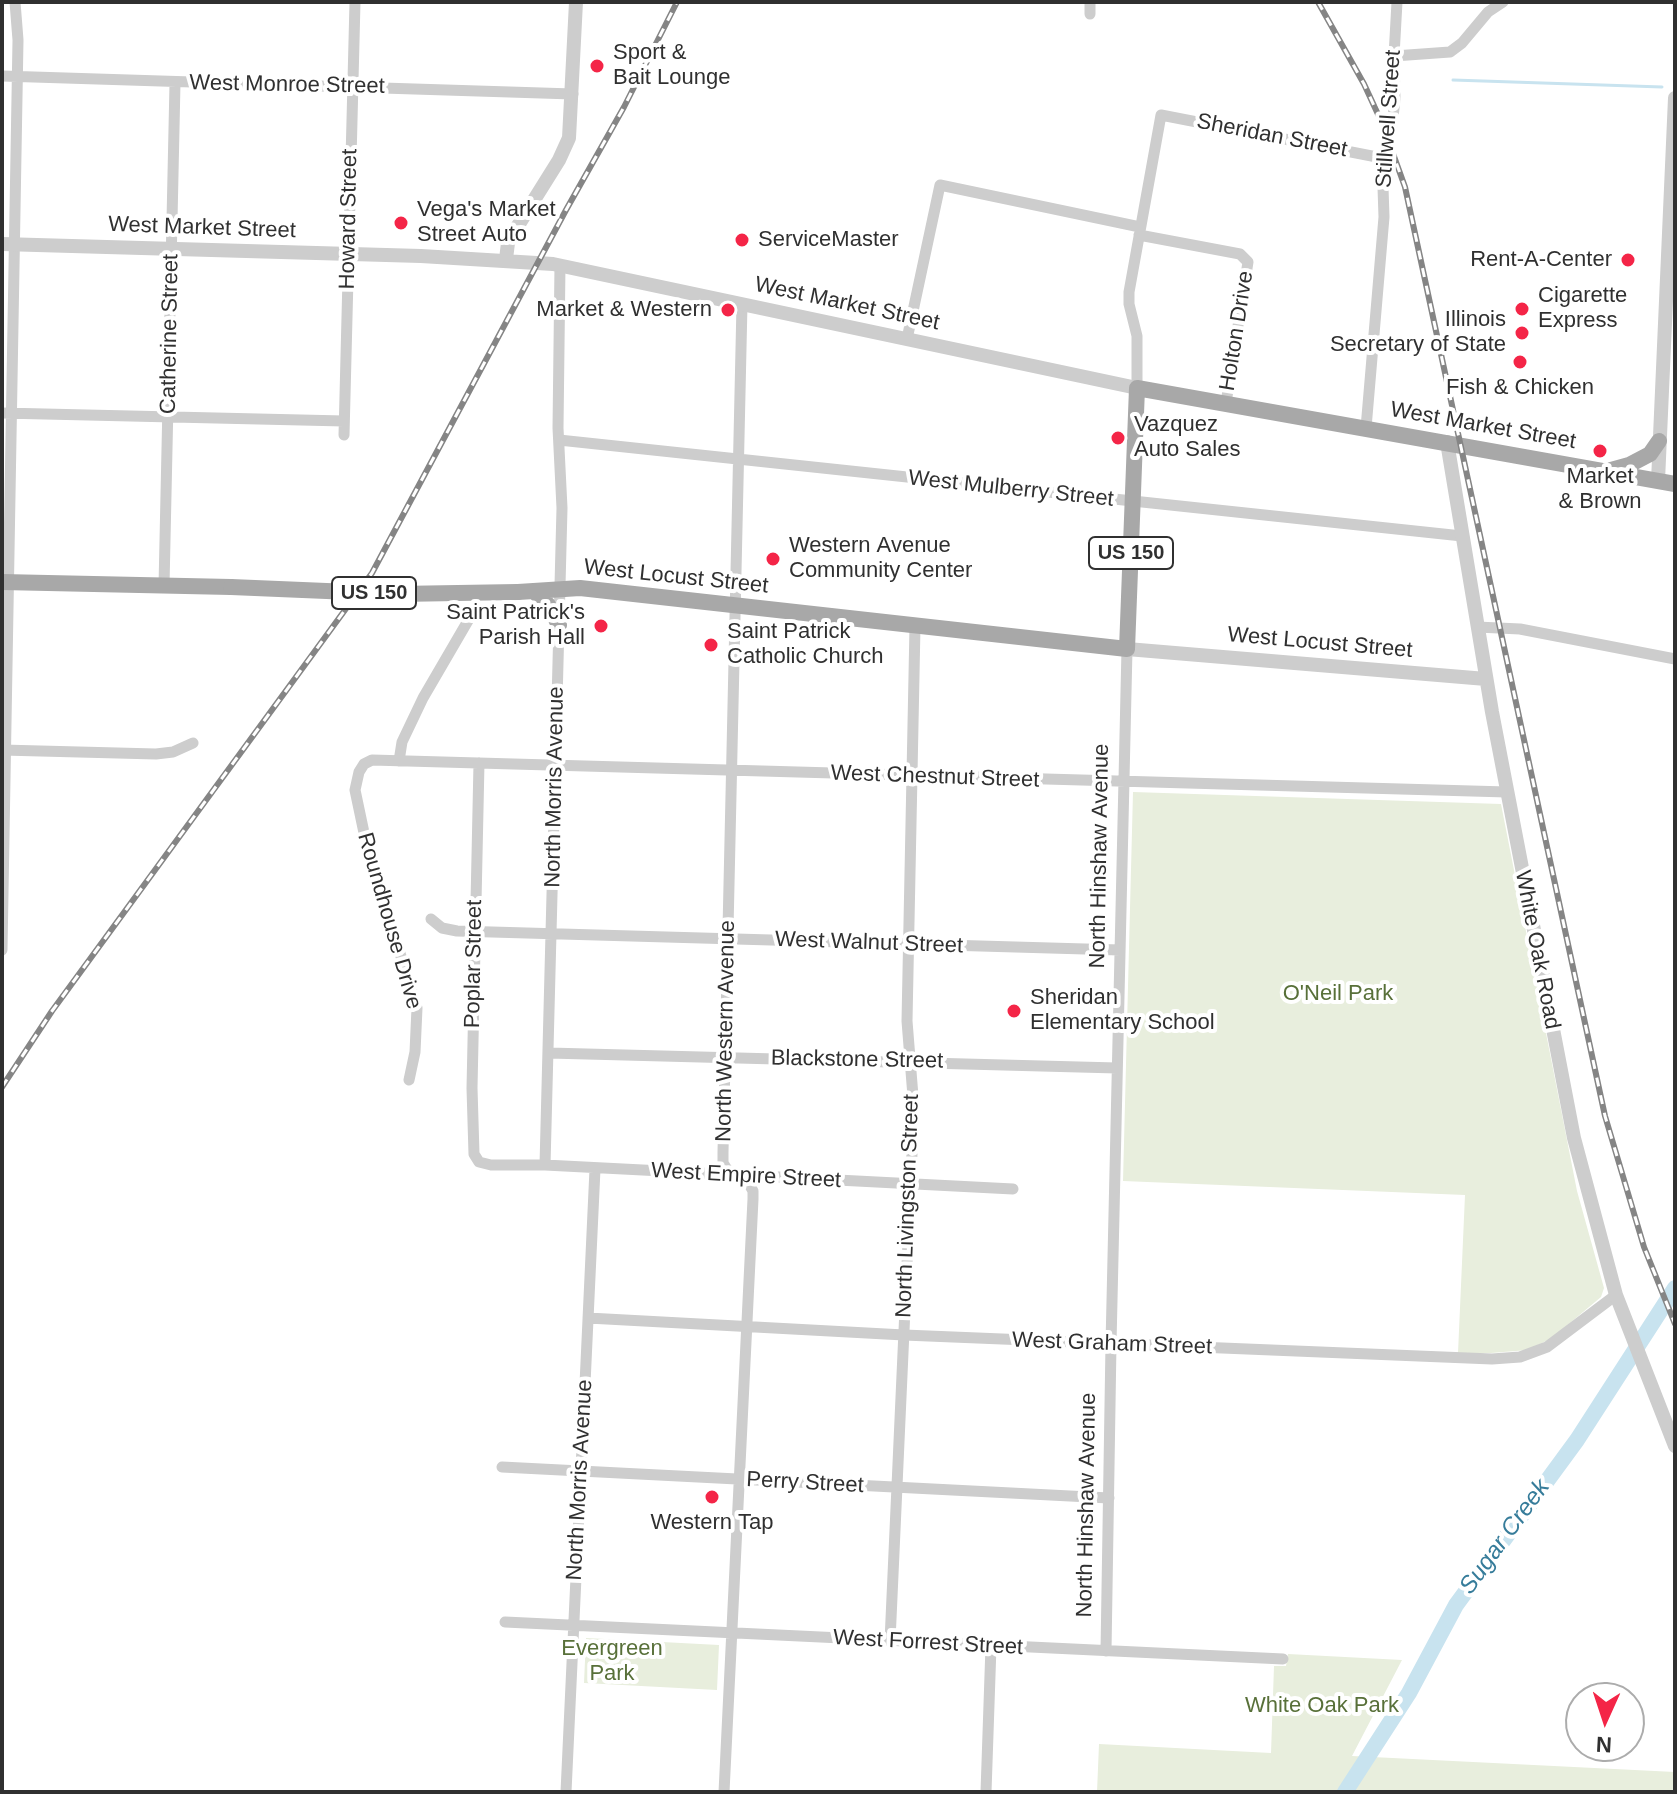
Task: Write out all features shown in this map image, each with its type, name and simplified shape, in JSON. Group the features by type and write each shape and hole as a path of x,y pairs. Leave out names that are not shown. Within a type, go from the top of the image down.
{"main road":[{"name":"West Market Street","path":"1137,388 1675,484"},
{"name":"North Hinshaw Avenue","path":"1127,649 1137,388"},
{"path":"1605,471 1650,454 1659,441"},
{"name":"West Locust Street","path":"5,582 398,594 580,588 1127,649"},
{"path":"526,592 548,605 559,625"}],"street":[{"path":"2,950 8,245 18,77 15,2"},
{"name":"Howard Street","path":"344,435 355,2"},
{"path":"506,259 508,243 565,148 571,125 576,2"},
{"name":"Stillwell Street","path":"1366,428 1384,217 1382,158 1394,116 1397,2"},
{"path":"1394,56 1450,52 1462,43 1488,12 1503,2"},
{"name":"West Monroe Street","path":"2,76 573,94"},
{"name":"Catherine Street","path":"164,586 175,83"},
{"path":"1658,481 1675,98"},
{"name":"Sheridan Street","path":"1161,115 1382,158"},
{"name":"North Hinshaw Avenue","path":"1137,388 1137,336 1129,292 1161,115"},
{"path":"907,339 940,185 1140,231"},
{"name":"Holton Drive","path":"1140,231 1240,254 1246,259 1248,268 1226,403"},
{"name":"West Market Street","path":"8,245 506,259 560,265 1137,388"},
{"name":"North Morris Avenue","path":"545,1165 562,508 559,440 560,265"},
{"name":"North Western Avenue","path":"724,1792 753,1191 749,1184 728,1171 723,1163 742,304"},
{"path":"7,413 344,421"},
{"name":"West Mulberry Street","path":"559,440 1462,536"},
{"name":"White Oak Road","path":"1447,442 1486,679 1574,1138 1616,1295 1675,1446"},
{"path":"399,761 402,742 423,698 469,619"},
{"name":"North Livingston Street","path":"890,1641 914,1109 907,1021 915,626"},
{"path":"1477,627 1520,629 1675,659"},
{"name":"North Hinshaw Avenue","path":"1106,1651 1127,649"},
{"name":"West Locust Street","path":"1127,649 1486,679"},
{"path":"4,750 156,754 173,752 193,743"},
{"name":"West Chestnut Street","path":"364,764 372,760 1507,792"},
{"name":"Poplar Street","path":"479,763 473,1146 475,1157 480,1162"},
{"name":"Roundhouse Drive","path":"364,764 356,781 359,816 417,1008 417,1030 409,1080"},
{"name":"West Walnut Street","path":"431,919 448,930 1120,950"},
{"name":"Blackstone Street","path":"549,1053 1117,1068"},
{"name":"West Empire Street","path":"480,1162 491,1165 545,1165 1013,1189"},
{"name":"North Morris Avenue","path":"566,1792 595,1169"},
{"name":"West Graham Street","path":"588,1318 1111,1344 1514,1358 1560,1339 1616,1295"},
{"name":"Perry Street","path":"502,1467 1109,1498"},
{"name":"West Forrest Street","path":"505,1622 1283,1659"},
{"path":"986,1792 991,1646"}],"green space":[{"name":"O'Neil Park","path":"1133,792 1501,804 1577,1191 1604,1288 1601,1297 1552,1338 1528,1350 1458,1353 1465,1195 1123,1181"},
{"name":"Evergreen Park","path":"586,1638 719,1645 717,1690 584,1683"},
{"name":"White Oak Park","path":"1288,1654 1402,1660 1352,1756 1675,1772 1675,1792 1097,1792 1099,1744 1271,1753 1274,1666 1286,1666"}],"waterway":[{"path":"1453,80 1662,87"},
{"name":"Sugar Creek","path":"1345,1792 1409,1693 1456,1605 1577,1440 1675,1288"}],"railway":[{"path":"2,1087 52,1011 372,573 624,107 677,2"},
{"path":"1318,2 1364,84 1405,187 1605,1116 1644,1247 1675,1324"}],"place":[{"name":"Sport & Bait Lounge","path":"597,66"},
{"name":"Vega's Market Street Auto","path":"401,223"},
{"name":"ServiceMaster","path":"742,240"},
{"name":"Rent-A-Center","path":"1628,260"},
{"name":"Cigarette Express","path":"1522,309"},
{"name":"Market & Western","path":"728,310"},
{"name":"Illinois Secretary of State","path":"1522,333"},
{"name":"Fish & Chicken","path":"1520,362"},
{"name":"Vazquez Auto Sales","path":"1118,438"},
{"name":"Market & Brown","path":"1600,451"},
{"name":"Western Avenue Community Center","path":"773,559"},
{"name":"Saint Patrick's Parish Hall","path":"601,626"},
{"name":"Saint Patrick Catholic Church","path":"711,645"},
{"name":"Sheridan Elementary School","path":"1014,1011"},
{"name":"Western Tap","path":"712,1497"}]}
